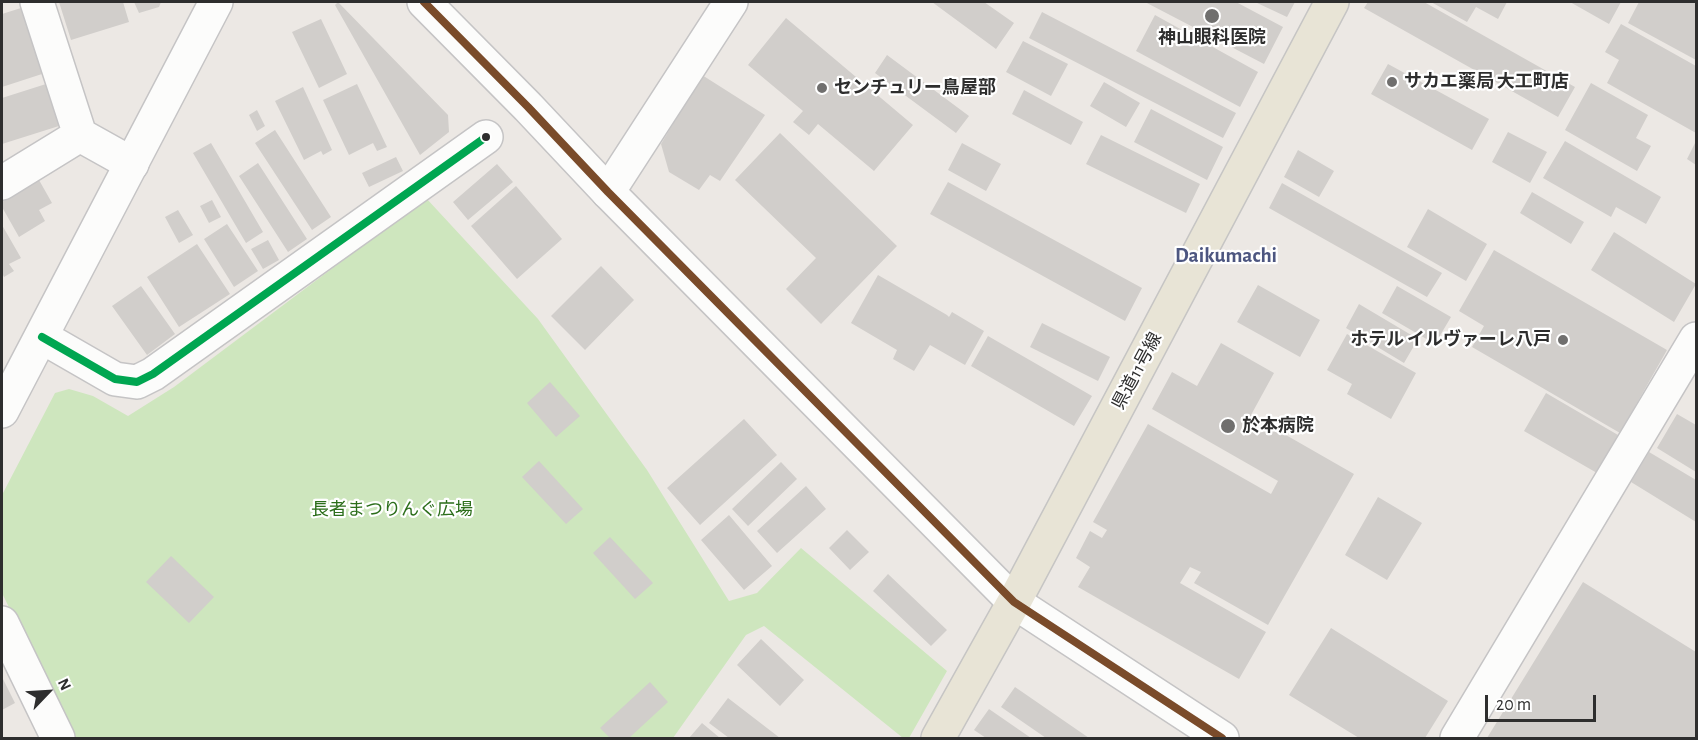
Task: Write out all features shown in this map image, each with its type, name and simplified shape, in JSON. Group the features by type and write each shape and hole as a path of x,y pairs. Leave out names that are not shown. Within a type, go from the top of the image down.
{"main road":[{"name":"県道11号線","path":"938,738 1014,602 1332,2"}],"street":[{"path":"37,2 80,135 132,164"},
{"path":"2,411 216,2"},
{"path":"424,2 608,192 1014,602 1222,738"},
{"path":"608,192 731,2"},
{"path":"2,183 80,135"},
{"path":"42,337 115,379 137,382 153,374 486,137"},
{"path":"1457,738 1696,339"},
{"path":"2,622 58,738"}],"green space":[{"name":"長者まつりんぐ広場","path":"426,198 538,319 647,470 729,601 757,593 801,548 947,671 909,738 903,738 764,626 746,635 673,738 73,738 2,593 2,495 55,393 69,389 93,396 128,416 174,387"}],"building":[{"path":"59,2 123,2 129,22 71,40"},
{"path":"134,2 161,2 159,7 139,13"},
{"path":"338,2 448,115 449,132 420,155 335,5"},
{"path":"932,2 984,2 1014,23 996,49"},
{"path":"1145,2 1236,2 1283,27 1264,64"},
{"path":"1255,2 1295,2 1287,17"},
{"path":"1368,2 1424,2 1575,87 1558,117 1364,8"},
{"path":"1431,2 1507,2 1498,19 1476,7 1467,22"},
{"path":"1570,2 1621,2 1609,24"},
{"path":"1639,2 1696,2 1696,60 1628,23"},
{"path":"21,8 42,74 2,87 2,14"},
{"path":"1042,12 1236,113 1223,138 1029,38"},
{"path":"1155,15 1258,72 1240,107 1136,51"},
{"name":"センチュリー鳥屋部","path":"786,18 913,125 874,171 818,124 809,135 793,122 803,111 748,65"},
{"path":"321,19 347,74 319,88 292,32"},
{"path":"1621,24 1696,66 1696,133 1607,83 1619,60 1605,52"},
{"path":"1023,41 1068,64 1051,96 1006,72"},
{"path":"887,55 969,116 956,133 875,73"},
{"path":"1388,64 1489,119 1472,150 1371,94"},
{"path":"702,75 765,115 720,181 710,175 699,190 669,172 661,144"},
{"path":"1104,82 1140,103 1126,127 1090,106"},
{"path":"1591,83 1648,115 1636,138 1651,146 1637,171 1565,130"},
{"path":"46,84 59,126 2,144 2,98"},
{"path":"357,84 387,147 377,151 373,143 349,155 323,100"},
{"path":"303,87 332,150 323,155 321,151 304,160 275,101"},
{"path":"1024,90 1083,122 1071,145 1012,114"},
{"path":"1151,109 1223,147 1207,180 1134,142"},
{"path":"257,110 265,126 257,131 249,115"},
{"path":"275,130 331,217 312,230 255,143"},
{"path":"1508,132 1547,152 1530,183 1492,162"},
{"path":"780,133 897,246 821,324 786,289 816,258 735,180"},
{"path":"1101,135 1200,184 1186,213 1086,164"},
{"path":"1565,141 1661,197 1646,224 1616,207 1611,217 1543,178"},
{"path":"1696,141 1696,165 1687,159"},
{"path":"211,143 263,232 246,243 193,153"},
{"path":"962,143 1001,164 986,191 948,170"},
{"path":"1298,150 1334,171 1319,197 1284,177"},
{"path":"396,157 403,171 369,187 362,173"},
{"path":"258,163 307,239 288,252 239,176"},
{"path":"497,164 513,182 468,220 453,202"},
{"path":"39,180 52,203 39,210 45,221 19,237 2,207 2,202"},
{"path":"948,182 1142,288 1125,321 930,214"},
{"path":"1282,183 1442,273 1427,297 1269,208"},
{"path":"516,186 562,239 517,279 471,226"},
{"path":"1532,192 1584,222 1571,244 1520,213"},
{"path":"212,200 221,217 209,223 200,206"},
{"path":"1428,209 1487,244 1466,281 1407,247"},
{"path":"178,210 193,235 179,243 165,217"},
{"path":"227,224 258,271 234,287 204,239"},
{"path":"2,225 21,258 9,264 14,271 4,277 2,273"},
{"path":"1614,232 1696,284 1674,322 1591,270"},
{"path":"268,240 279,260 263,269 251,249"},
{"path":"197,244 230,294 179,327 147,277"},
{"name":"ホテル イルヴァーレ八戸","path":"1494,250 1667,350 1620,433 1472,347 1484,326 1459,311"},
{"path":"601,266 634,300 585,350 551,316"},
{"path":"878,275 949,317 952,312 984,331 965,365 930,345 914,371 893,359 897,350 851,323"},
{"path":"1258,285 1320,320 1300,357 1237,322"},
{"path":"141,286 175,334 147,355 112,306"},
{"path":"1397,286 1451,317 1435,344 1382,313"},
{"path":"1359,304 1418,339 1404,363 1346,328"},
{"path":"1042,323 1110,357 1098,381 1030,347"},
{"path":"1347,334 1416,373 1391,419 1347,394 1352,384 1327,370"},
{"path":"988,336 1092,396 1074,426 971,366"},
{"path":"1221,343 1274,373 1251,415 1354,474 1268,625 1194,583 1201,572 1190,567 1180,583 1266,632 1239,679 1078,587 1090,567 1076,558 1090,531 1102,538 1107,530 1093,522 1148,424 1271,494 1278,481 1152,409 1172,372 1197,386"},
{"path":"550,382 580,416 556,437 527,403"},
{"path":"1546,393 1618,435 1597,473 1524,431"},
{"path":"1677,414 1696,425 1696,472 1657,448"},
{"path":"744,419 777,455 700,525 667,488"},
{"path":"1649,452 1696,480 1696,522 1631,482"},
{"path":"539,461 583,509 566,524 522,477"},
{"path":"781,462 797,479 748,526 732,509"},
{"path":"806,486 826,509 777,553 757,531"},
{"path":"1378,497 1422,523 1387,580 1345,555"},
{"path":"729,515 772,566 744,590 701,540"},
{"path":"847,530 869,552 850,570 829,548"},
{"path":"610,537 653,583 635,599 593,553"},
{"path":"171,556 214,597 189,623 146,582"},
{"path":"888,574 947,630 931,646 873,591"},
{"path":"1583,582 1696,652 1695,738 1487,738"},
{"path":"1331,628 1448,701 1425,738 1359,738 1289,695"},
{"path":"761,639 804,680 780,706 737,665"},
{"path":"2,677 15,703 2,710"},
{"path":"650,682 668,702 629,738 610,738 600,728"},
{"path":"1015,687 1089,738 1046,738 1001,707"},
{"path":"728,698 780,738 729,738 709,723"},
{"path":"989,709 1031,738 986,738 974,730"},
{"path":"702,723 720,738 689,738"}],"transit line":[{"path":"424,2 608,192 1014,602 1222,738"},
{"path":"42,337 115,379 137,382 153,374 486,137"}],"place":[{"name":"神山眼科医院","path":"1212,16"},
{"name":"サカエ薬局 大工町店","path":"1392,82"},
{"name":"センチュリー鳥屋部","path":"822,88"},
{"name":"ホテル イルヴァーレ八戸","path":"1563,340"},
{"name":"於本病院","path":"1228,426"}],"district":[{"name":"Daikumachi","path":"1226,256"}]}
